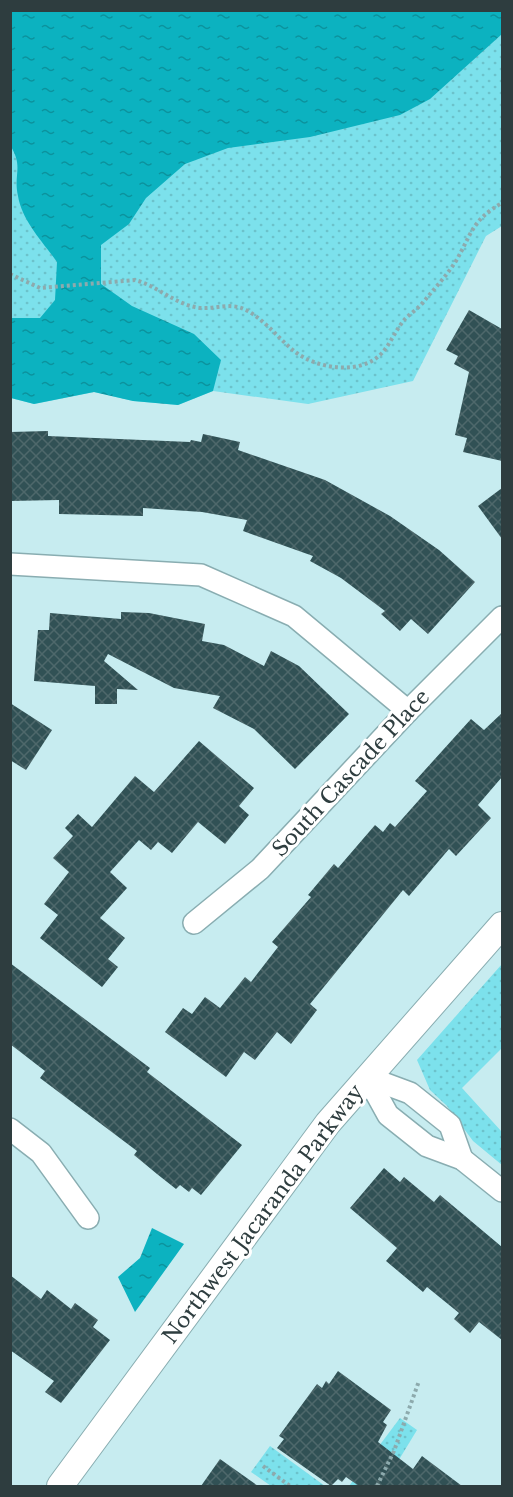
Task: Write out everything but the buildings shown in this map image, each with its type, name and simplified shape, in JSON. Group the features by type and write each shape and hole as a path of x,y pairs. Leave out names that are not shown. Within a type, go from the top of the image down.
{"street":[{"path":"10,564 201,574 294,616 408,711"},
{"name":"South Cascade Place","path":"194,923 260,869 408,711 502,617"},
{"name":"Northwest Jacaranda Parkway","path":"60,1486 328,1123 502,925"},
{"path":"367,1077 410,1093 450,1125 462,1159"},
{"path":"367,1077 388,1115 427,1146 462,1159 502,1191"},
{"path":"10,1129 40,1153 88,1218"}],"path":[{"path":"10,274 40,288 135,279 150,284 182,303 201,308 231,305 244,309 260,319 296,352 312,362 354,367 370,363 382,354 405,320 420,306 455,263 477,220 502,203"},
{"path":"377,1486 394,1451 419,1381"},
{"path":"263,1466 290,1486"}],"shaded area":[{"path":"10,11 502,11 502,226 486,236 413,381 308,404 213,391 178,405 133,401 94,392 34,404 11,398"},
{"path":"502,964 502,1048 462,1088 502,1132 502,1165 473,1141 447,1106 430,1090 417,1060"},
{"path":"400,1418 417,1430 383,1486 349,1486"},
{"path":"270,1446 325,1486 271,1486 251,1472"}],"water":[{"path":"11,10 502,10 502,34 430,99 400,115 310,137 228,148 185,164 146,198 129,224 101,245 101,284 132,306 194,334 221,360 213,391 178,405 133,401 94,392 34,404 11,398 11,318 40,318 55,300 57,262 28,223 18,196 17,165 10,145"},
{"path":"152,1228 184,1244 135,1312 118,1277 140,1258"}]}
